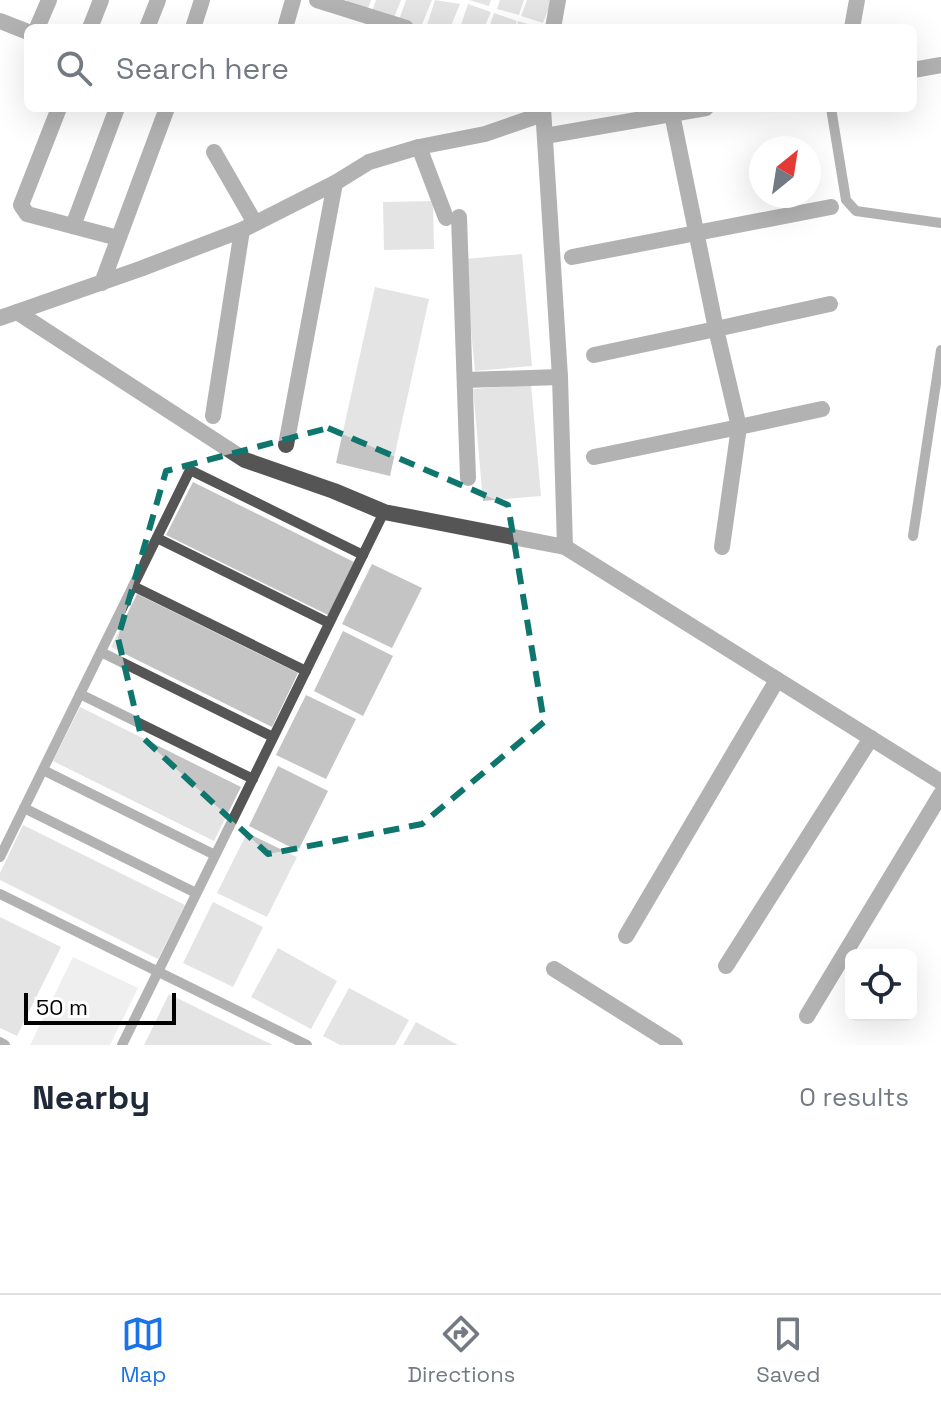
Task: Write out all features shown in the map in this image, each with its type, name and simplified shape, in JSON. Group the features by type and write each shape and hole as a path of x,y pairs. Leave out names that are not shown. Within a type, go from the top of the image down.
{"street":[{"path":"39,24 49,0"},
{"path":"92,24 101,0"},
{"path":"149,24 158,0"},
{"path":"194,24 202,0"},
{"path":"286,24 293,0"},
{"path":"317,0 393,24"},
{"path":"554,24 558,0"},
{"path":"853,24 857,0"},
{"path":"0,21 24,30"},
{"path":"917,69 941,65"},
{"path":"57,112 21,205 27,214 118,238"},
{"path":"73,226 116,112"},
{"path":"102,283 165,112"},
{"path":"0,318 102,283 248,226 335,183 369,162 419,147 485,134 540,112"},
{"path":"543,112 560,377 565,547"},
{"path":"545,136 683,112"},
{"path":"672,114 739,427 722,547"},
{"path":"419,147 453,218 465,380 468,478"},
{"path":"213,416 248,226 214,152"},
{"path":"286,445 335,183"},
{"path":"572,257 831,207"},
{"path":"594,355 830,304"},
{"path":"17,312 245,460 384,512 565,547 941,782"},
{"path":"465,380 560,377"},
{"path":"594,457 822,409"},
{"path":"626,936 777,680"},
{"path":"726,966 871,738"},
{"path":"807,1016 941,794"},
{"path":"554,969 675,1045"}],"lane":[{"path":"832,112 846,200 850,207 856,211 941,223"},
{"path":"913,536 941,350"},
{"path":"0,857 190,470 363,555"},
{"path":"122,1045 384,512"},
{"path":"157,538 329,623"},
{"path":"133,586 306,671"},
{"path":"101,652 273,737"},
{"path":"80,694 253,779"},
{"path":"43,770 215,855"},
{"path":"24,808 196,893"},
{"path":"0,894 307,1045"}],"highlighted area":[{"path":"328,428 508,505 544,722 422,824 268,854 141,736 118,638 166,471"}],"shaded area":[{"path":"73,957 138,988 110,1045 30,1045"}],"building":[{"path":"347,0 371,0 367,11 345,5"},
{"path":"376,0 401,0 393,20 371,14"},
{"path":"406,0 432,0 422,24 399,20"},
{"path":"435,0 460,4 452,24 427,24"},
{"path":"469,0 491,0 489,6"},
{"path":"500,0 524,0 519,15 497,9"},
{"path":"527,0 552,0 543,23 521,16"},
{"path":"468,4 491,12 486,24 461,24"},
{"path":"494,13 517,21 516,24 490,24"},
{"path":"433,201 434,249 384,250 383,202"},
{"path":"522,254 532,366 475,371 464,259"},
{"path":"375,287 429,299 390,476 336,463"},
{"path":"531,384 541,496 483,501 473,389"},
{"path":"193,482 354,562 328,615 166,535"},
{"path":"372,564 422,588 392,648 342,624"},
{"path":"137,594 298,673 272,727 111,647"},
{"path":"343,631 393,656 363,716 314,691"},
{"path":"306,695 356,719 326,779 276,755"},
{"path":"80,707 241,787 214,841 53,761"},
{"path":"278,766 328,791 298,851 249,826"},
{"path":"23,825 185,905 158,959 0,880 0,873"},
{"path":"247,833 297,857 267,917 217,893"},
{"path":"213,902 263,927 233,987 183,963"},
{"path":"0,917 61,947 17,1036 0,1028"},
{"path":"278,948 337,981 311,1029 251,997"},
{"path":"349,988 409,1020 395,1045 340,1045 323,1036"},
{"path":"169,994 250,1034 273,1045 144,1045"},
{"path":"416,1022 458,1045 403,1045"}]}
